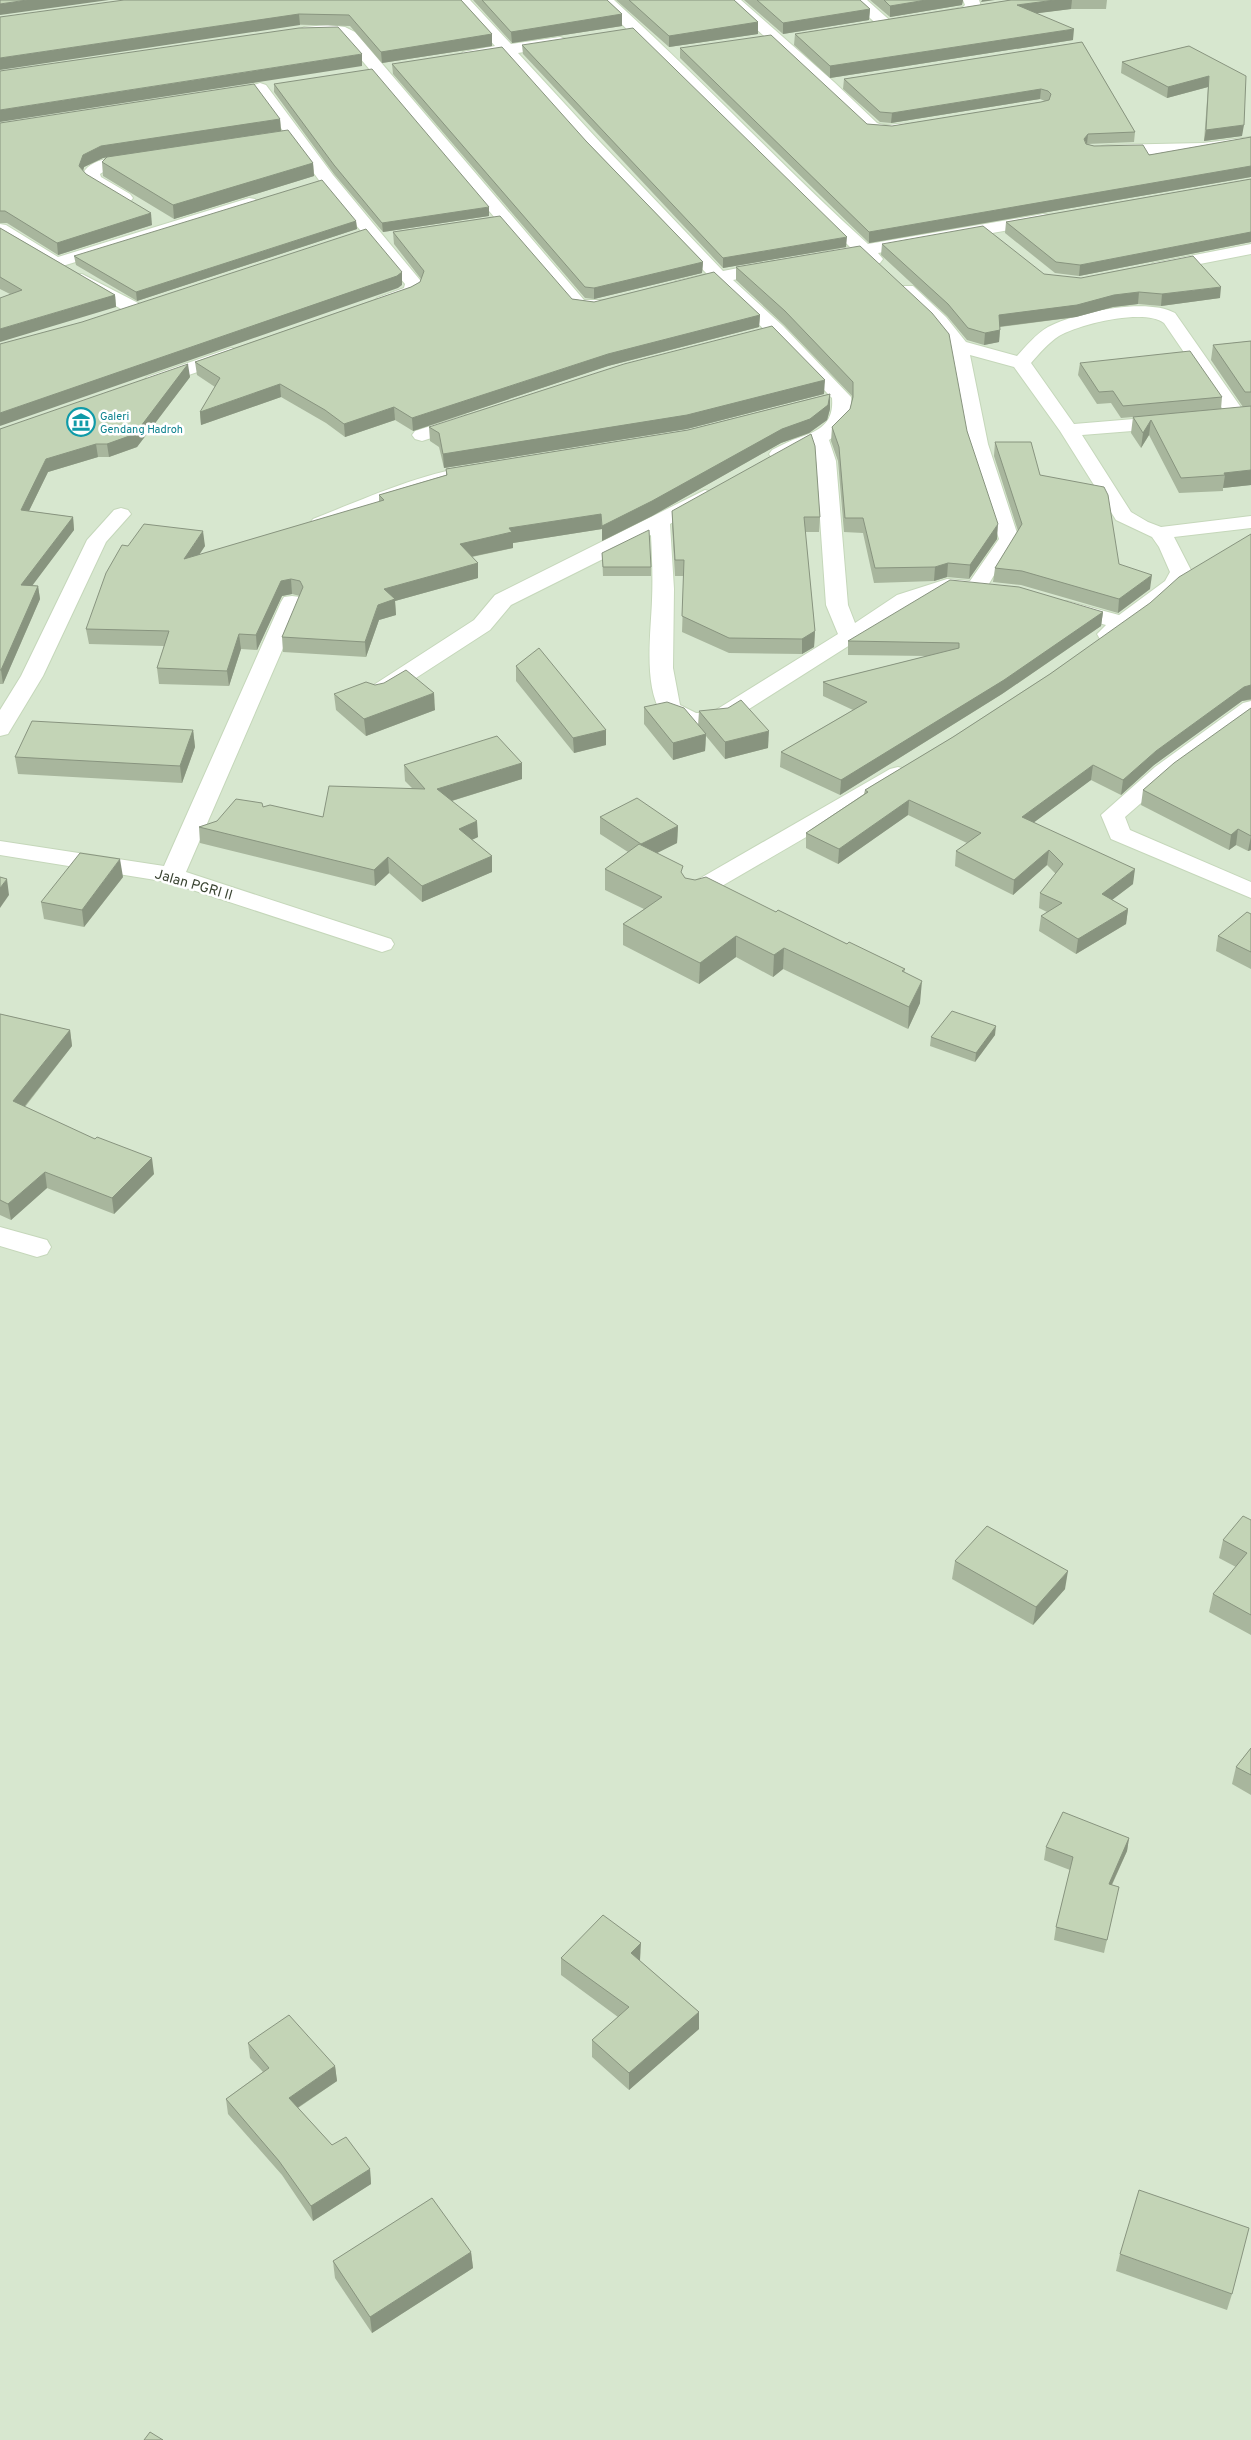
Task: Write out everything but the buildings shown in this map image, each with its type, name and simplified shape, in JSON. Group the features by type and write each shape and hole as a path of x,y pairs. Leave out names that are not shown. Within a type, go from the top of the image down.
{"street":[{"path":"462,0 509,49 594,146 718,276 776,330 841,397 844,412 828,433 814,441 789,449 765,462"},
{"path":"605,0 664,54 816,206 889,272 939,321 959,346 971,418 992,496 1009,539 989,566 986,589 947,584 905,600 718,718 699,722 690,721 670,709 660,652 663,571 660,522"},
{"path":"732,0 828,85 874,129 885,130 918,126"},
{"path":"858,0 887,25"},
{"path":"923,19 970,6 988,8"},
{"path":"868,28 905,22"},
{"path":"291,34 335,29 344,31 507,220 578,306 594,307 622,300"},
{"path":"620,33 638,30"},
{"path":"758,41 799,38"},
{"path":"452,58 573,40"},
{"path":"664,54 683,51"},
{"path":"357,72 395,66"},
{"path":"828,85 847,82"},
{"path":"241,91 280,85"},
{"path":"260,88 327,179 414,284 414,289 405,294 368,307"},
{"path":"276,138 295,135"},
{"path":"1093,150 1203,148 1251,142"},
{"path":"136,206 95,181 91,177 92,172 103,165 160,156"},
{"path":"309,185 327,179"},
{"path":"56,263 170,226 262,199"},
{"path":"153,216 170,226"},
{"path":"816,259 1055,217"},
{"path":"488,223 507,220"},
{"path":"0,229 135,309"},
{"path":"987,229 1007,246"},
{"path":"352,238 396,237"},
{"path":"1146,270 1251,249"},
{"path":"670,288 718,276 786,264"},
{"path":"110,318 153,304"},
{"path":"1021,363 1055,330 1134,312 1164,314 1172,318 1244,415"},
{"path":"757,335 776,330"},
{"path":"959,346 1021,363 1069,430 1124,516 1158,533 1169,545 1181,572 1172,585 1088,649"},
{"path":"141,386 245,350"},
{"path":"817,403 841,397"},
{"path":"1217,418 1244,415"},
{"path":"422,435 478,417"},
{"path":"1069,430 1187,420"},
{"path":"814,441 821,443 826,461 837,605 849,636"},
{"path":"300,530 430,479 462,472 501,468"},
{"path":"378,693 482,624 503,600 660,522 725,484"},
{"path":"0,729 32,676 97,540 121,514"},
{"path":"1158,533 1251,522"},
{"path":"1048,601 1122,623"},
{"path":"172,875 292,602"},
{"path":"1251,708 1163,772 1113,815 1119,834 1251,891"},
{"path":"694,892 919,761"},
{"name":"Jalan PGRI II","path":"0,848 172,875 382,944"},
{"path":"0,1236 37,1247"}],"shaded area":[{"path":"0,0 1251,0 1251,2440 0,2440"}],"place":[{"name":"Galeri Gendang Hadroh","path":"81,422"}]}
